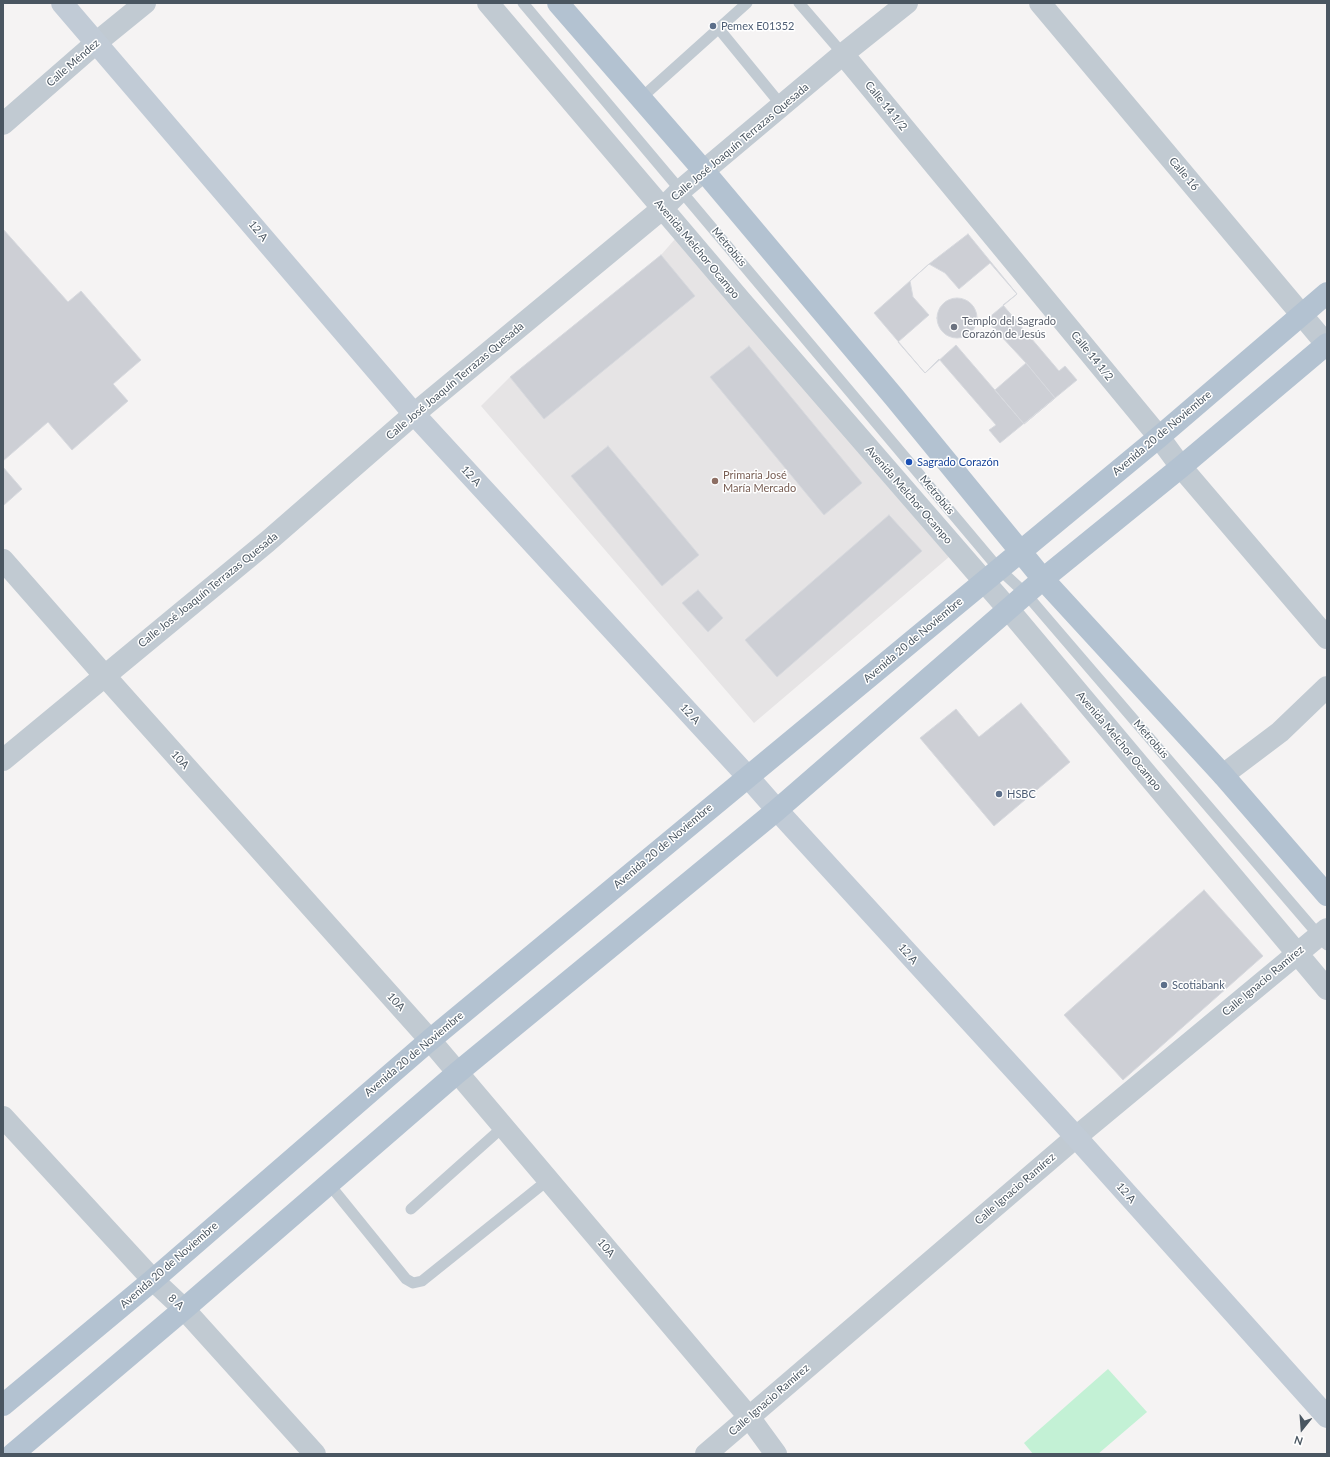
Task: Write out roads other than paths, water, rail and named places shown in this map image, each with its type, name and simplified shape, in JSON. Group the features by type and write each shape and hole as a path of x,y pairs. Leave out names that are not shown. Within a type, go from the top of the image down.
{"main road":[{"name":"12 A","path":"62,3 97,42 414,414 1076,1137 1327,1418"},
{"path":"558,3 704,171 894,397 1043,579 1223,775 1327,895"},
{"name":"Avenida 20 de Noviembre","path":"3,1405 153,1280 430,1040 1159,437 1327,292"},
{"path":"13,1454 458,1073 777,810 1043,579 1181,467 1327,344"}],"street":[{"name":"Calle Méndez","path":"3,124 144,3"},
{"name":"Avenida Melchor Ocampo","path":"488,3 861,440 992,575 1009,610 1296,954 1327,989"},
{"name":"Calle 16","path":"1040,3 1327,344"},
{"name":"Calle José Joaquín Terrazas Quesada","path":"3,760 267,542 414,414 663,208 681,190 843,54 896,6"},
{"name":"Calle 14 1/2","path":"843,54 1159,437 1181,467 1327,638"},
{"name":"10A","path":"3,560 104,676 430,1040 749,1417 776,1454"},
{"path":"1223,775 1280,732 1327,687"},
{"name":"Calle Ignacio Ramírez","path":"706,1454 1076,1137 1296,954 1324,936"},
{"name":"8 A","path":"3,1117 153,1280 184,1309 315,1454"}],"lane":[{"name":"Metrobús","path":"523,3 681,190 992,575 1026,594 1324,936"},
{"path":"640,99 747,3"},
{"path":"798,3 843,54"},
{"path":"719,29 782,106"},
{"path":"411,1209 503,1127"},
{"path":"329,1184 406,1279 413,1283 422,1281 548,1180"}],"place":[{"name":"Pemex E01352","path":"713,26"},
{"name":"Templo del Sagrado Corazón de Jesús","path":"954,327"},
{"name":"Sagrado Corazón","path":"909,462"},
{"name":"Primaria José María Mercado","path":"715,481"},
{"name":"HSBC","path":"999,794"},
{"name":"Scotiabank","path":"1164,985"}]}
